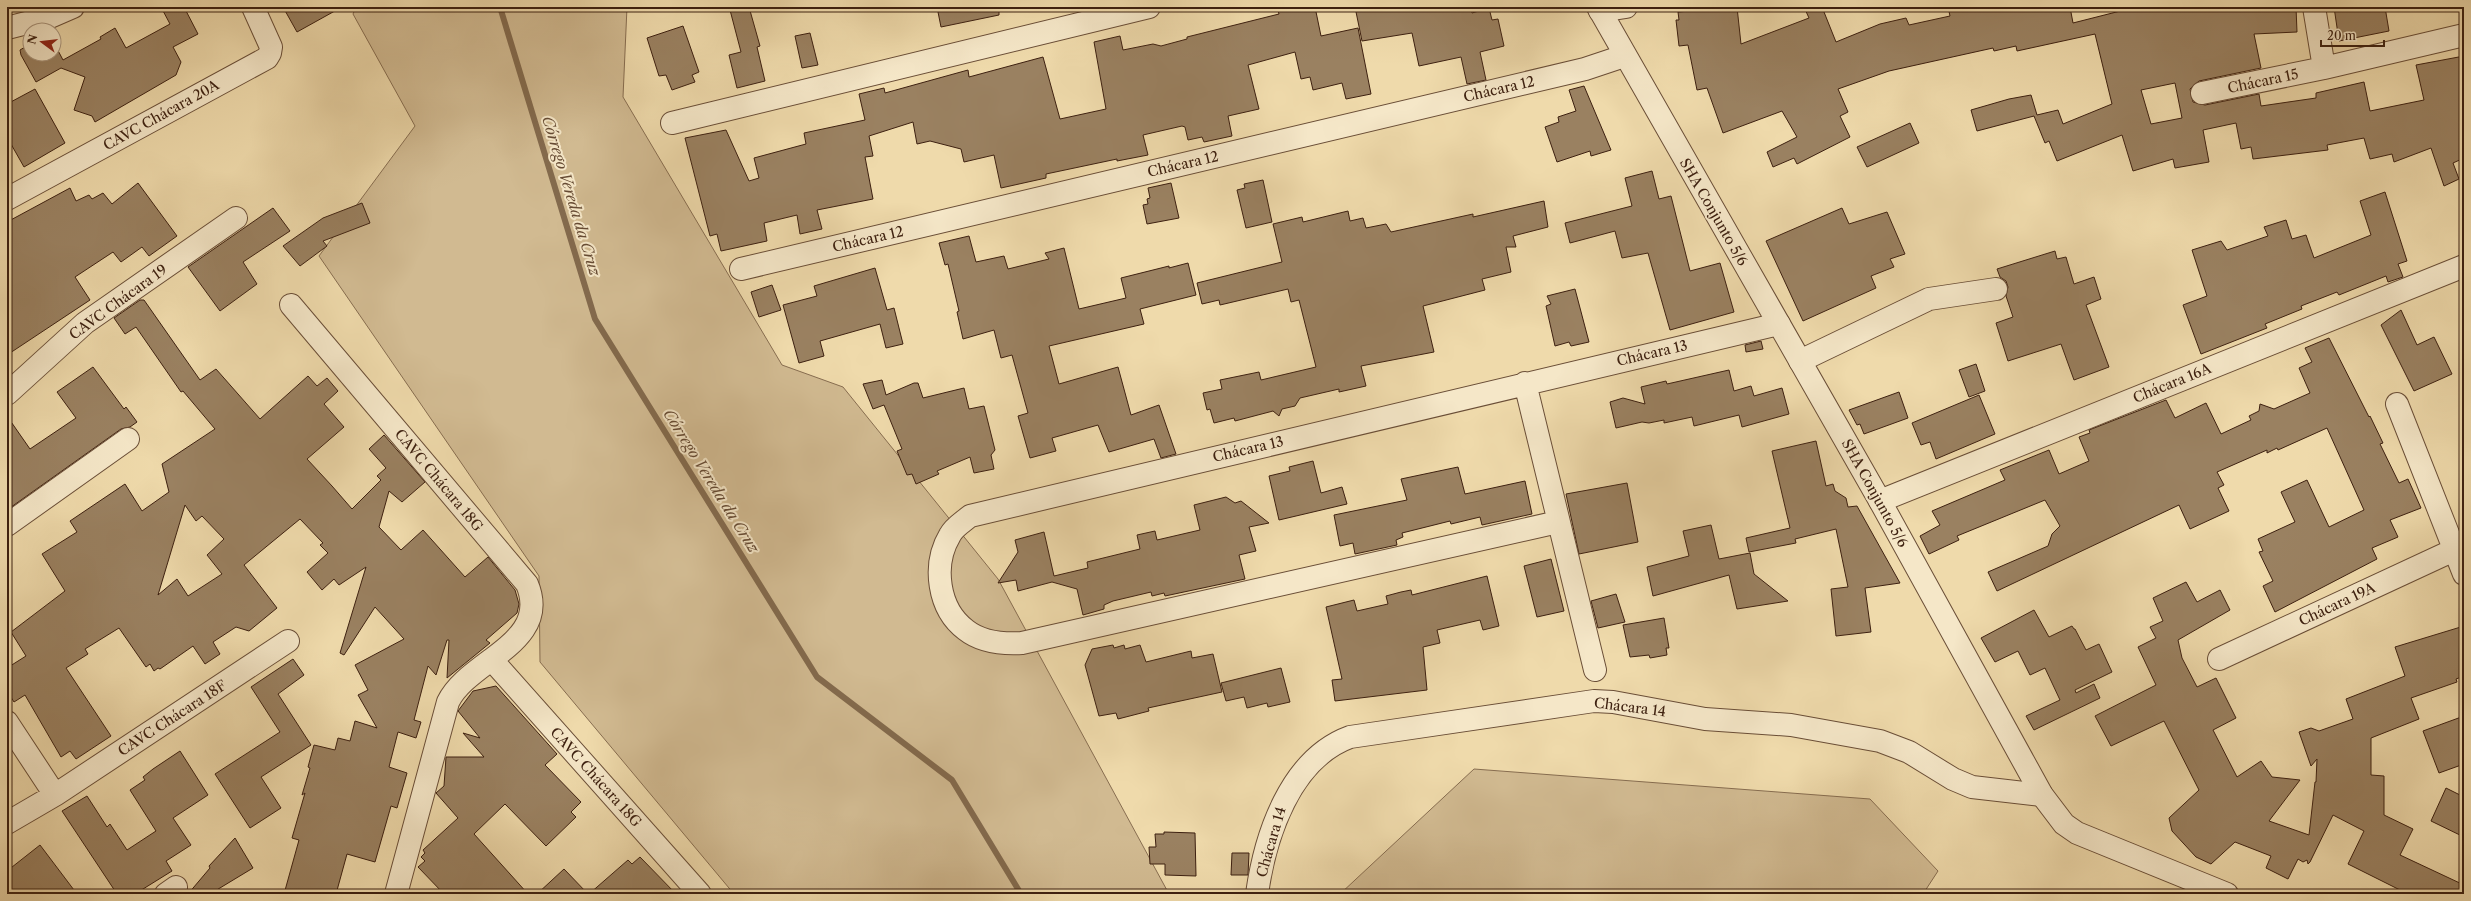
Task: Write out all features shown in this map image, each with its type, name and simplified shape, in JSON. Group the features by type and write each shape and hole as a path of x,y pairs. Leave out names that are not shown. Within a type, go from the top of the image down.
{"street":[{"path":"7,28 50,17 73,7"},
{"name":"CAVC Chácara 20A","path":"7,199 266,58 270,53 271,47 253,7"},
{"path":"672,122 1149,7"},
{"path":"1599,9 1626,7"},
{"path":"2314,7 2324,68"},
{"name":"SHA Conjunto 5/6","path":"1599,9 1624,56 1880,501 2042,795 2064,824 2077,833 2202,889 2227,894"},
{"name":"Chácara 15","path":"2202,93 2324,68 2464,35"},
{"name":"Chácara 12","path":"741,269 1585,69 1624,56"},
{"name":"CAVC Chácara 19","path":"7,394 85,323 236,218"},
{"name":"Chácara 16A","path":"1880,501 2464,266"},
{"path":"1800,361 1928,299 1996,289"},
{"name":"CAVC Chácara 18G","path":"291,305 527,584 532,595 532,613 524,630 492,660 459,686 448,702 396,894"},
{"name":"Chácara 13","path":"1558,522 1054,638 1022,643 1000,644 966,631 950,613 940,583 941,557 950,534 970,516 1525,383 1779,324"},
{"path":"1525,383 1595,670"},
{"path":"2397,404 2456,549 2464,574"},
{"path":"7,525 128,439"},
{"name":"Chácara 19A","path":"2219,659 2456,549"},
{"name":"CAVC Chácara 18F","path":"7,823 55,795 288,641"},
{"name":"CAVC Chácara 18G","path":"492,660 700,894"},
{"name":"Chácara 14","path":"1257,894 1262,868 1281,804 1299,779 1324,751 1336,742 1350,737 1594,701 1636,705 1705,719 1791,725 1880,741 1909,752 1953,779 1972,788 2042,795"},
{"path":"7,722 55,795"}],"shaded area":[{"path":"356,7 627,7 623,97 782,365 843,387 998,579 1169,894 734,894 540,662 539,576 319,256 415,126 353,14"},
{"path":"1474,769 1870,799 1938,871 1923,894 1340,894"}],"building":[{"path":"161,7 184,7 198,34 173,47 181,62 176,75 95,122 92,116 74,110 85,77 61,68 36,82 25,62 62,62 62,58 63,60 101,39 100,37 115,28 126,48 170,24"},
{"path":"283,7 342,7 297,32"},
{"path":"741,7 749,7 760,46 757,47 765,81 737,88 729,55 741,52 730,10"},
{"path":"937,7 999,7 999,15 941,27"},
{"path":"1277,7 1315,7 1321,36 1358,28 1371,94 1346,99 1342,83 1313,90 1310,77 1301,79 1295,52 1248,65 1259,109 1228,116 1232,136 1204,142 1202,137 1188,140 1185,127 1182,126 1143,135 1148,155 1117,161 1117,159 1046,174 1046,178 1001,188 994,155 964,162 961,149 930,141 917,144 913,122 869,136 873,156 865,157 873,199 817,210 822,229 800,234 797,215 764,223 767,241 721,251 717,234 710,236 685,138 726,130 749,181 759,178 754,158 806,144 804,133 865,120 859,94 884,88 885,93 968,70 969,77 1043,57 1060,119 1106,109 1094,42 1120,36 1123,50 1153,44 1161,46 1187,39 1187,37 1279,14"},
{"path":"1355,7 1471,7 1472,13 1489,8 1492,20 1498,19 1504,46 1480,52 1486,80 1467,84 1461,57 1419,66 1412,33 1362,41"},
{"path":"1737,7 1741,44 1809,18 1804,7 1822,7 1836,42 1880,24 1906,18 1909,25 1950,16 1948,7 2070,7 2073,23 2136,7 2296,7 2297,32 2254,34 2261,68 2199,81 2190,89 2193,102 2205,105 2259,94 2261,106 2316,98 2316,93 2364,82 2370,111 2424,100 2416,65 2464,56 2464,158 2453,163 2459,179 2444,186 2431,148 2394,162 2392,154 2370,159 2364,138 2327,145 2328,150 2253,159 2251,147 2241,149 2236,123 2203,130 2209,162 2175,168 2173,159 2133,171 2122,135 2057,161 2049,141 2045,143 2034,116 1977,131 1971,110 2009,99 2031,95 2037,115 2058,110 2063,124 2112,104 2095,34 2017,51 2016,46 1994,51 1993,48 1889,71 1838,89 1848,112 1840,116 1850,137 1797,164 1794,158 1773,167 1767,152 1797,137 1782,111 1723,133 1707,88 1697,90 1688,45 1679,46 1676,20 1679,20 1678,12","holes":["2175,83 2182,118 2151,124 2141,90"]},
{"path":"2334,7 2385,7 2389,31 2339,41"},
{"path":"683,26 699,72 692,75 695,82 672,90 666,75 659,76 647,38"},
{"path":"810,33 818,65 802,68 795,36"},
{"path":"1584,86 1611,150 1591,156 1590,151 1557,162 1545,127 1559,122 1558,117 1576,111 1569,90"},
{"path":"35,89 65,143 24,167 7,137 7,104"},
{"path":"1910,123 1919,143 1867,167 1857,147"},
{"path":"1652,171 1659,199 1671,196 1690,271 1720,263 1734,312 1670,330 1648,253 1622,258 1615,231 1570,243 1565,223 1632,206 1625,178"},
{"path":"1263,180 1272,222 1246,228 1237,190 1245,188 1244,184"},
{"path":"138,183 177,236 149,256 142,247 121,262 113,252 75,277 90,300 7,355 7,222 70,188 76,201 89,195 92,199 103,193 112,204"},
{"path":"1171,183 1179,218 1147,224 1143,205 1148,204 1147,199 1150,198 1148,188"},
{"path":"2385,192 2407,261 2398,264 2403,277 2388,282 2386,276 2339,295 2337,292 2301,306 2302,309 2265,324 2267,328 2201,354 2183,305 2207,296 2192,250 2221,241 2227,250 2268,236 2264,227 2286,220 2292,239 2306,235 2314,258 2371,235 2360,201"},
{"path":"1544,201 1548,227 1513,236 1516,247 1506,247 1511,272 1482,279 1485,290 1423,306 1434,352 1361,366 1366,386 1339,392 1339,389 1300,398 1295,406 1282,409 1279,416 1273,411 1235,421 1234,418 1214,423 1210,409 1207,410 1203,393 1222,389 1220,380 1259,372 1261,380 1316,367 1299,300 1291,302 1288,289 1220,305 1219,300 1202,304 1197,283 1282,262 1273,224 1302,217 1303,222 1348,211 1350,221 1363,218 1366,228 1386,224 1391,232 1473,214 1473,217"},
{"path":"362,203 370,223 323,241 327,246 300,266 283,246 323,218"},
{"path":"273,208 290,231 243,262 257,284 220,311 188,267"},
{"path":"1842,208 1849,224 1887,212 1905,254 1890,259 1894,267 1871,276 1876,288 1803,321 1766,241"},
{"path":"969,236 976,262 1004,256 1008,269 1049,259 1045,253 1064,248 1079,309 1126,298 1121,278 1169,266 1169,268 1188,263 1196,295 1140,309 1144,324 1049,346 1059,384 1118,367 1131,415 1159,405 1176,454 1161,458 1154,439 1109,452 1098,425 1052,438 1056,451 1030,458 1018,416 1028,413 1012,355 1001,358 994,330 963,339 957,312 959,311 948,264 945,265 939,243"},
{"path":"2055,251 2057,259 2066,257 2074,284 2094,277 2101,299 2086,305 2109,367 2074,380 2061,344 2008,361 1996,323 2013,317 2006,296 2008,287 2006,281 2000,277 1997,269"},
{"path":"875,268 887,310 894,308 903,344 886,348 880,324 820,341 824,356 799,363 783,305 817,296 814,286"},
{"path":"772,285 781,310 759,317 751,292"},
{"path":"1575,289 1589,342 1571,346 1569,342 1555,346 1546,306 1551,304 1547,296"},
{"path":"140,300 144,300 200,380 216,369 260,419 308,376 317,386 327,378 338,391 324,404 344,427 307,459 352,509 381,480 377,476 386,468 369,449 384,435 425,482 402,502 389,491 379,527 401,550 423,530 465,577 488,557 515,590 519,604 517,613 486,640 490,643 447,678 449,640 447,640 436,675 428,666 414,720 421,722 416,738 398,732 389,767 407,773 397,808 391,806 375,862 347,854 336,894 284,894 299,840 292,838 305,793 302,795 310,768 308,767 314,745 335,750 338,738 350,741 355,721 377,728 358,695 368,690 355,665 404,639 375,607 344,655 340,653 366,567 339,585 334,579 322,590 307,572 328,553 320,545 323,543 300,519 244,565 277,608 249,631 236,627 213,642 220,654 205,664 193,646 160,669 158,668 154,671 150,664 146,667 119,628 85,649 88,654 66,668 111,736 76,759 70,751 61,757 25,695 14,702 7,691 7,668 26,656 11,632 65,591 42,554 77,532 70,521 125,484 142,511 169,492 162,464 215,429 183,391 181,392 136,327 125,334 114,318","holes":["185,505 196,521 202,516 224,539 207,555 222,574 188,596 177,579 158,595"]},
{"path":"2401,310 2417,345 2434,337 2452,374 2414,391 2381,325"},
{"path":"2329,338 2369,417 2370,416 2383,443 2380,444 2399,483 2408,479 2421,508 2390,520 2398,537 2372,548 2377,559 2275,612 2263,586 2273,581 2259,552 2263,551 2258,539 2295,522 2281,492 2307,480 2329,527 2364,510 2327,428 2278,450 2277,448 2267,453 2267,450 2217,472 2224,485 2218,488 2229,511 2190,529 2179,505 1997,591 1988,572 2048,546 2052,534 2060,526 2045,500 1957,536 1959,540 1929,554 1920,536 1940,525 1932,511 2005,480 2000,470 2049,450 2059,474 2089,461 2079,437 2090,433 2089,430 2166,400 2175,418 2206,403 2221,434 2251,420 2249,416 2259,411 2260,404 2274,409 2310,393 2299,368 2312,362 2305,348"},
{"path":"1761,341 1763,349 1746,352 1745,345"},
{"path":"1976,364 1985,391 1969,397 1959,370"},
{"path":"93,367 124,409 126,407 137,422 130,427 121,429 7,510 7,416 30,449 76,418 57,392"},
{"path":"1729,370 1734,391 1751,386 1754,396 1782,388 1789,414 1742,427 1739,415 1694,426 1692,417 1664,423 1664,420 1649,423 1642,422 1616,428 1610,402 1623,398 1645,404 1641,387 1666,381 1667,384"},
{"path":"882,380 886,395 914,383 918,383 923,398 964,388 969,409 984,406 995,450 991,455 994,469 974,473 970,457 937,471 939,474 916,484 912,474 907,475 897,451 902,449 884,405 873,409 863,384"},
{"path":"1899,392 1908,418 1864,434 1860,424 1857,425 1849,410"},
{"path":"1979,395 1995,434 1936,459 1930,442 1921,445 1912,423"},
{"path":"1816,441 1826,486 1833,484 1835,491 1846,498 1848,507 1857,506 1900,583 1865,588 1871,632 1836,636 1831,589 1848,587 1836,529 1795,539 1796,543 1749,552 1746,538 1790,528 1772,451"},
{"path":"1313,461 1321,493 1342,487 1347,504 1279,520 1269,476 1290,471 1289,467"},
{"path":"1458,467 1465,494 1525,481 1532,514 1482,525 1480,517 1451,524 1450,521 1402,533 1403,537 1396,540 1397,545 1355,554 1353,543 1340,546 1334,515 1407,500 1401,479"},
{"path":"1627,483 1638,542 1579,554 1566,494"},
{"path":"1226,497 1235,503 1241,501 1269,523 1249,527 1256,551 1239,555 1245,579 1165,596 1164,593 1152,596 1151,592 1113,601 1104,605 1104,609 1083,615 1077,589 1052,582 1018,591 1016,580 998,583 1018,552 1015,540 1044,532 1054,576 1088,568 1087,562 1140,549 1137,535 1155,531 1157,540 1200,530 1194,505"},
{"path":"1711,525 1719,559 1750,553 1754,574 1788,601 1737,609 1729,575 1653,596 1647,567 1689,556 1683,531"},
{"path":"1551,559 1564,611 1537,617 1524,566"},
{"path":"1487,576 1499,626 1483,630 1480,620 1437,630 1440,643 1423,647 1427,690 1335,701 1332,680 1342,679 1326,607 1354,600 1357,611 1388,604 1386,596 1411,590 1412,595"},
{"path":"2186,582 2197,602 2220,590 2230,610 2178,640 2182,658 2197,687 2216,678 2236,718 2213,730 2237,777 2261,761 2272,777 2300,780 2269,821 2309,835 2316,782 2317,759 2311,766 2299,732 2311,728 2319,731 2353,719 2346,699 2405,676 2395,647 2464,626 2464,676 2456,679 2457,682 2411,698 2419,719 2371,738 2371,775 2384,776 2384,815 2413,829 2400,855 2464,885 2464,894 2408,894 2348,864 2364,831 2333,815 2310,862 2308,864 2307,860 2303,862 2298,859 2288,879 2266,868 2271,856 2235,842 2211,864 2196,857 2172,831 2169,818 2199,790 2164,721 2111,746 2095,716 2156,685 2138,647 2156,638 2150,627 2163,621 2153,598"},
{"path":"1616,594 1625,622 1598,628 1591,601"},
{"path":"2034,610 2049,637 2072,626 2086,650 2099,644 2112,672 2075,690 2076,693 2094,684 2100,698 2034,730 2026,716 2060,700 2045,668 2030,675 2018,651 1995,662 1981,638"},
{"path":"1664,618 1669,648 1666,648 1667,655 1650,658 1649,655 1630,657 1623,625"},
{"path":"1113,645 1114,648 1124,645 1125,649 1140,645 1146,662 1191,651 1192,658 1213,654 1222,692 1148,708 1149,711 1118,719 1116,713 1099,716 1085,665 1092,649"},
{"path":"293,659 304,675 278,694 311,745 261,777 281,808 250,828 215,774 280,732 251,687"},
{"path":"1281,668 1290,702 1268,707 1267,703 1247,708 1244,697 1226,701 1221,683"},
{"path":"496,686 557,754 545,765 581,802 571,812 576,817 546,846 505,804 474,834 528,894 444,894 418,867 425,861 421,857 425,853 423,850 458,818 436,793 444,786 446,757 484,757 463,733 480,738 458,711 473,691"},
{"path":"2464,716 2464,764 2439,773 2423,731"},
{"path":"180,751 208,795 173,818 191,845 166,861 172,871 135,894 117,894 62,811 87,796 107,827 110,824 127,850 156,831 130,790 145,780 143,777 153,769"},
{"path":"2446,788 2464,797 2464,837 2431,821"},
{"path":"1164,832 1195,833 1196,876 1165,875 1165,864 1150,864 1149,847 1156,847 1155,834 1164,834"},
{"path":"235,838 253,868 210,894 188,894 210,868 209,866"},
{"path":"40,845 77,894 7,894 7,871"},
{"path":"1232,853 1249,853 1248,875 1231,875"},
{"path":"640,857 676,894 589,894 628,860 632,864"},
{"path":"564,869 588,894 537,894"}],"waterway":[{"name":"Córrego Vereda da Cruz","path":"500,7 595,319 817,677 952,780 1021,894"}]}
